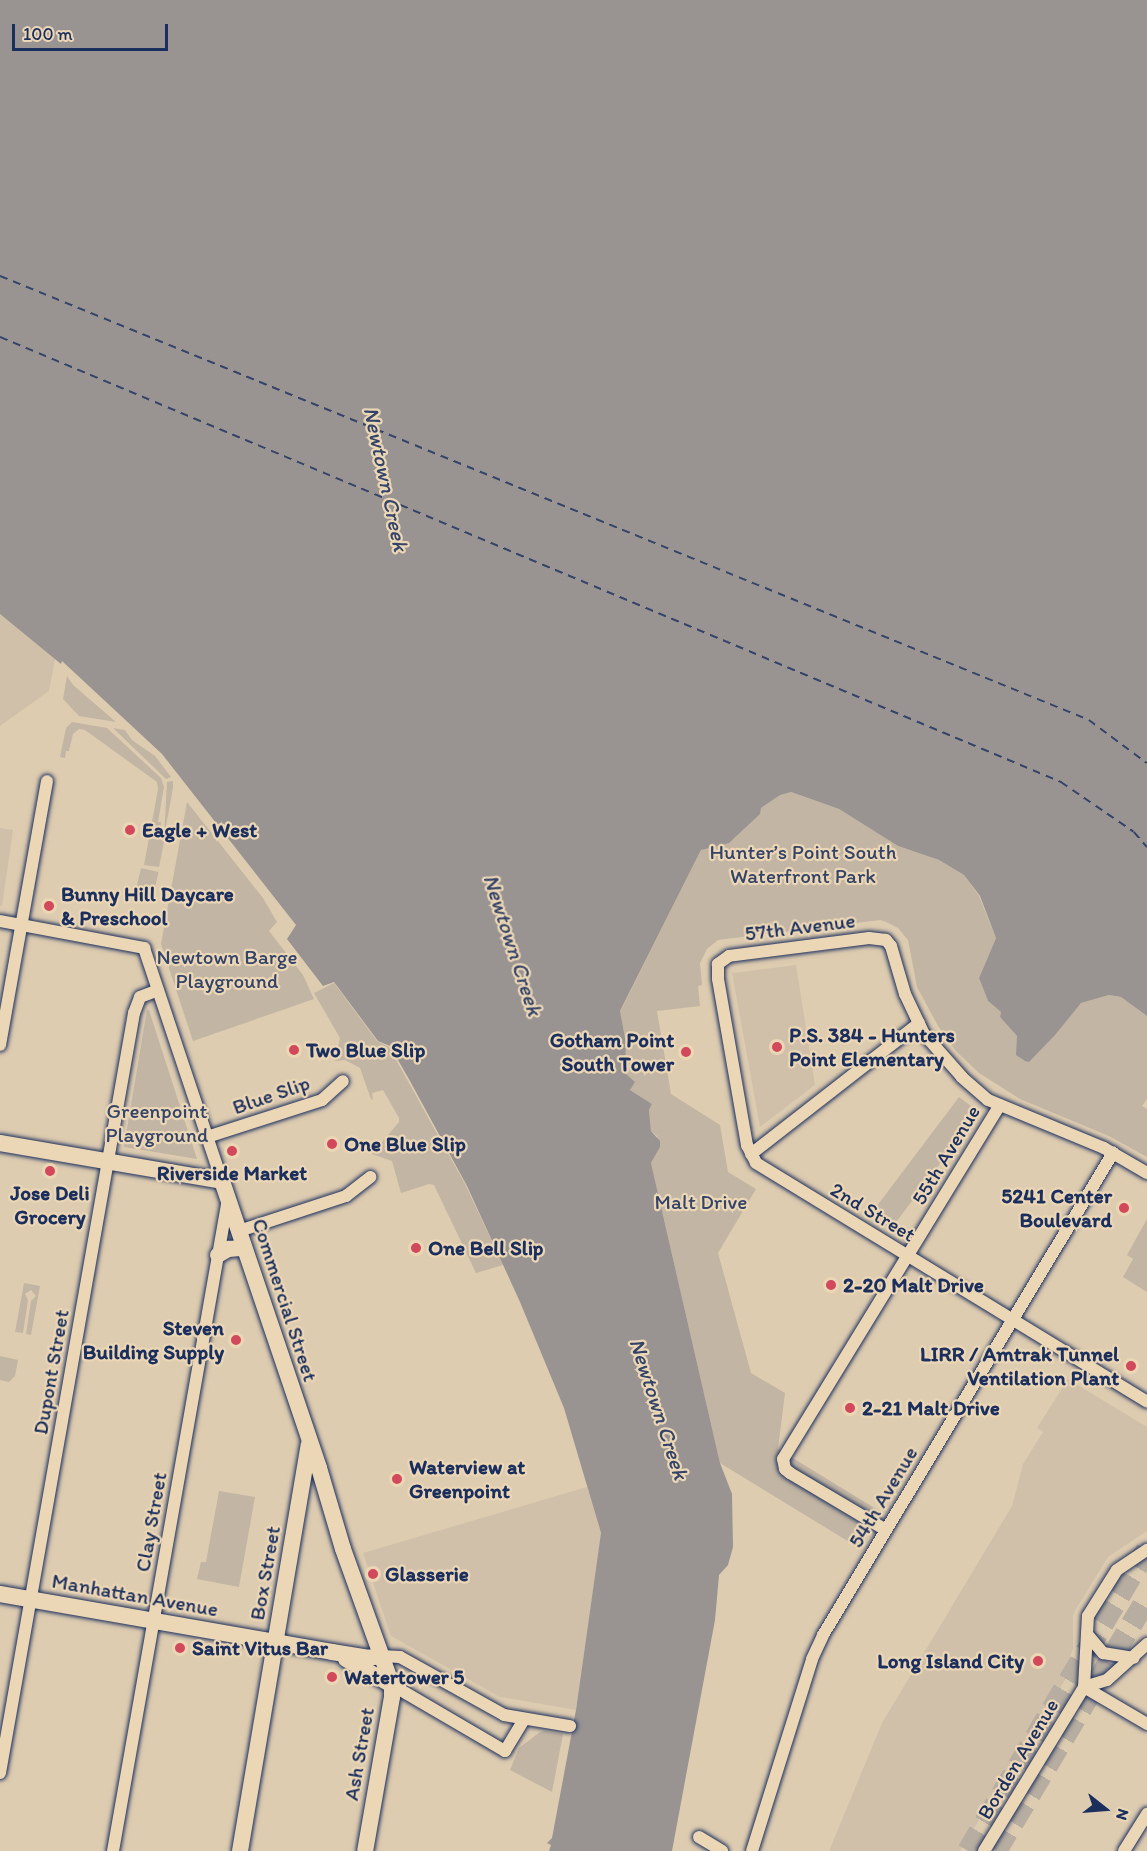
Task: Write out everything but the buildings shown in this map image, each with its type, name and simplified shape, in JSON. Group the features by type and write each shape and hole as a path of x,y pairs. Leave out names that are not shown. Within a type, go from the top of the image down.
{"street":[{"path":"0,1045 47,781"},
{"path":"0,921 22,925"},
{"name":"Commercial Street","path":"22,925 144,948 383,1661"},
{"name":"57th Avenue","path":"751,1154 718,979 720,961 740,954 869,938 886,940 891,946 902,985 919,1023"},
{"name":"Dupont Street","path":"0,1773 136,1004 143,995 158,990"},
{"path":"751,1154 919,1023 940,1054 988,1100 1113,1153 1147,1173"},
{"name":"Blue Slip","path":"207,1137 322,1100 343,1081"},
{"name":"55th Avenue","path":"908,1256 999,1105"},
{"path":"0,1143 222,1181"},
{"name":"54th Avenue","path":"752,1851 815,1651 1113,1153"},
{"name":"2nd Street","path":"751,1154 758,1164 1147,1402"},
{"path":"238,1231 346,1196 370,1177"},
{"name":"Clay Street","path":"113,1851 228,1199"},
{"path":"218,1255 228,1249 244,1248"},
{"path":"886,1530 790,1473 785,1469 783,1459 908,1256"},
{"name":"Box Street","path":"240,1851 309,1444"},
{"path":"300,1507 315,1499 329,1505"},
{"name":"Borden Avenue","path":"984,1851 1084,1687 1088,1654 1086,1633 1088,1616 1117,1570 1147,1550"},
{"name":"Manhattan Avenue","path":"0,1594 383,1661 400,1657 500,1714 570,1726"},
{"path":"1086,1633 1103,1653 1134,1658"},
{"name":"Borden Avenue","path":"1084,1687 1107,1680 1147,1644"},
{"name":"Manhattan Avenue","path":"332,1652 505,1751 524,1719"},
{"name":"Ash Street","path":"365,1851 392,1697 392,1685 383,1661"},
{"path":"1084,1687 1147,1724"},
{"path":"1124,1851 1147,1814"},
{"path":"699,1837 722,1851"}],"shaded area":[{"path":"0,614 55,659 49,691 0,726"},
{"path":"0,828 13,830 2,906 0,906"},
{"name":"P.S. 384 - Hunters Point Elementary","path":"796,965 815,1085 760,1127 732,973"},
{"path":"1068,1379 1147,1427 1147,1531 1108,1557 1076,1609 1073,1615 1073,1649 1064,1672 1068,1675 960,1851 829,1851 882,1723 1012,1506 1023,1464 1043,1432 1037,1428"},
{"path":"587,1487 601,1534 576,1710 500,1697 391,1636 363,1553"}],"green space":[{"path":"67,676 73,685 116,722 79,716 63,699"},
{"path":"72,722 107,728 161,778 164,787 158,822 161,822 160,839 164,842 159,867 144,865 158,789 157,782 85,730 79,729 73,734 69,751 66,751 65,758 60,757 66,728"},
{"path":"113,728 125,730 132,740 155,756 171,777 166,779"},
{"path":"173,781 173,788 164,837 167,782"},
{"name":"Hunter’s Point South Waterfront Park","path":"791,792 839,809 898,846 939,860 964,875 979,896 996,938 979,978 988,1001 1001,1012 1000,1017 1017,1036 1029,1061 1081,1003 1109,995 1121,997 1147,1016 1147,1099 1142,1106 1147,1109 1147,1157 1109,1136 1020,1099 979,1073 956,1051 938,1026 917,987 908,940 898,928 880,920 718,940 707,949 700,963 702,985 698,986 700,1006 657,1011 671,1094 720,1125 728,1172 756,1189 718,1253 751,1373 785,1393 778,1449 881,1512 859,1548 720,1463 651,1163 660,1147 657,1136 651,1131 649,1110 652,1104 630,1090 631,1079 625,1073 626,1043 620,1012 701,850 735,838 740,829 754,819 761,808 780,794"},
{"name":"Newtown Barge Playground","path":"187,802 263,898 277,922 269,931 303,975 314,999 193,1041 161,944"},
{"path":"141,868 159,872 153,895 136,891"},
{"path":"334,983 377,1041 389,1047 465,1184 503,1265 476,1273 434,1185 429,1184 401,1193 392,1161 372,1154 399,1122 399,1118 383,1090 372,1093 373,1100 371,1099 360,1068 345,1060 335,1061 340,1038 314,993"},
{"name":"Greenpoint Playground","path":"147,1010 149,1010 197,1159 124,1147"},
{"path":"959,1097 979,1112 890,1229 871,1214"},
{"path":"1147,1219 1147,1292 1123,1277 1133,1259 1127,1255"},
{"path":"24,1283 40,1286 31,1335 26,1334 31,1301 36,1296 31,1290 25,1294 28,1300 23,1333 15,1332"},
{"path":"0,1356 18,1360 15,1376 9,1382 0,1380"},
{"path":"219,1491 255,1497 239,1587 197,1579 201,1562 206,1562"},
{"path":"540,1732 563,1734 552,1792 510,1770 519,1748"}],"water":[{"name":"Newtown Creek","path":"0,0 1147,0 1147,1016 1121,997 1109,995 1081,1003 1029,1062 1025,1061 1016,1055 1017,1036 1000,1017 1001,1012 988,1001 979,978 996,938 980,896 964,875 939,860 898,846 839,809 791,792 780,795 761,808 760,814 729,843 701,850 620,1011 626,1043 625,1073 635,1082 630,1090 652,1104 649,1110 651,1131 660,1141 660,1147 651,1163 720,1463 732,1494 733,1547 728,1565 719,1575 715,1620 672,1851 549,1851 551,1845 547,1843 552,1838 576,1710 601,1533 564,1408 520,1302 467,1186 410,1081 390,1046 378,1041 334,982 323,986 287,939 296,925 162,754 62,661 61,664 0,614"}],"ferry route":[{"path":"0,276 1089,720 1147,763"},
{"path":"0,337 1061,782 1134,832 1147,847"}],"tunnel":[{"path":"968,1851 1147,1550"},
{"path":"996,1851 1147,1599"}],"place":[{"name":"Eagle + West","path":"130,830"},
{"name":"Bunny Hill Daycare & Preschool","path":"49,906"},
{"name":"P.S. 384 - Hunters Point Elementary","path":"777,1047"},
{"name":"Two Blue Slip","path":"294,1050"},
{"name":"Gotham Point South Tower","path":"686,1052"},
{"name":"One Blue Slip","path":"332,1144"},
{"name":"Riverside Market","path":"232,1151"},
{"name":"Jose Deli Grocery","path":"50,1171"},
{"name":"5241 Center Boulevard","path":"1124,1208"},
{"name":"One Bell Slip","path":"416,1248"},
{"name":"2-20 Malt Drive","path":"831,1285"},
{"name":"Steven Building Supply","path":"236,1340"},
{"name":"LIRR / Amtrak Tunnel Ventilation Plant","path":"1131,1366"},
{"name":"2-21 Malt Drive","path":"850,1408"},
{"name":"Waterview at Greenpoint","path":"397,1479"},
{"name":"Glasserie","path":"373,1574"},
{"name":"Saint Vitus Bar","path":"180,1648"},
{"name":"Long Island City","path":"1038,1661"},
{"name":"Watertower 5","path":"332,1677"}],"park label":[{"name":"Malt Drive","path":"701,1202"}]}
